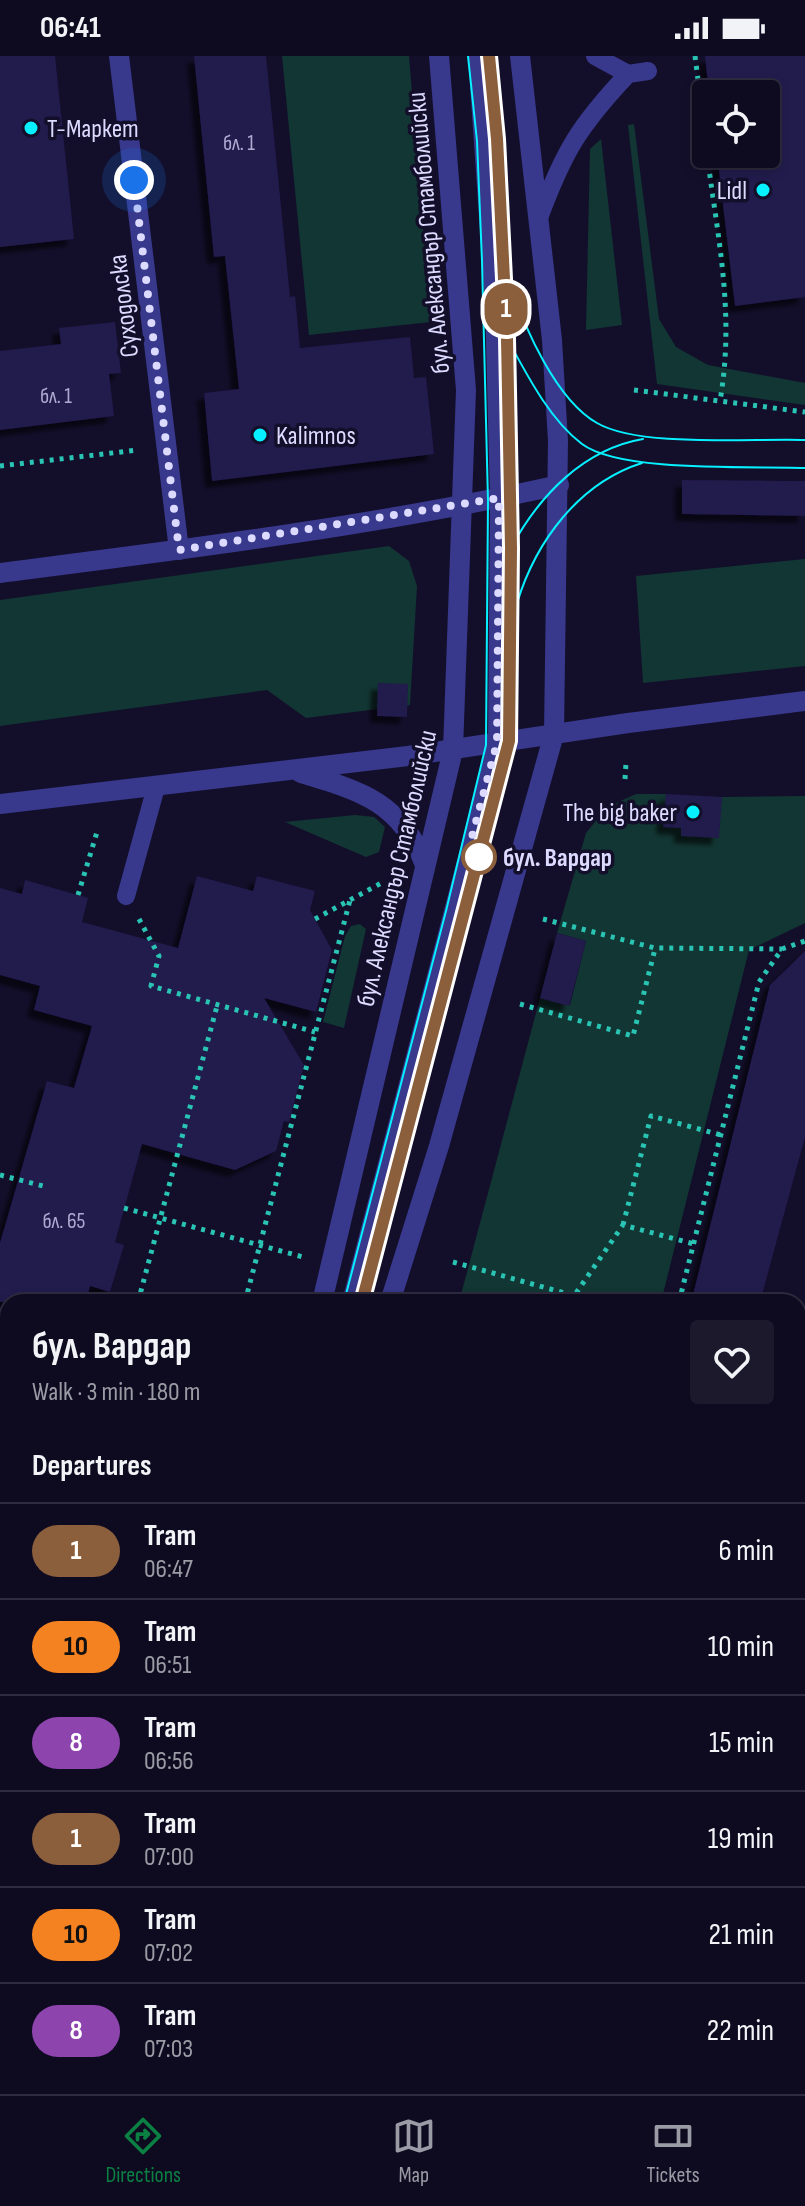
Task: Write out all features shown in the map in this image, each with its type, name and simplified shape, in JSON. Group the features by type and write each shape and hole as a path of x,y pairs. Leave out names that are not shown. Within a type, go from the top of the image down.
{"street":[{"name":"Суходолска","path":"119,56 179,550"},
{"name":"бул. Александър Стамболийски","path":"324,1294 453,750 466,390 439,56"},
{"path":"393,1294 439,1146 554,734 559,485 552,340 520,56"},
{"path":"0,573 179,550 464,506 559,485"},
{"path":"0,804 453,750 805,701"},
{"path":"294,770 360,791 390,810 414,836 425,865"}],"lane":[{"path":"353,1294 497,743 499,498 491,228 477,56"},
{"path":"595,56 628,74 648,71"},
{"path":"539,218 561,159 584,122 628,74"},
{"path":"126,896 156,787"}],"path":[{"path":"695,56 698,80"},
{"path":"709,168 727,303 728,353 720,401"},
{"path":"634,390 805,412"},
{"path":"0,466 166,447"},
{"path":"625,779 626,763"},
{"path":"78,895 97,832"},
{"path":"315,919 385,881"},
{"path":"126,896 159,956 151,986 315,1032"},
{"path":"247,1294 350,900"},
{"path":"543,919 655,948 782,949 805,941"},
{"path":"520,1004 633,1036 655,948"},
{"path":"681,1294 759,982 782,949"},
{"path":"140,1294 217,1006"},
{"path":"576,1294 623,1225 651,1116 721,1135"},
{"path":"0,1175 47,1187"},
{"path":"124,1208 303,1257"},
{"path":"623,1225 694,1244"},
{"path":"453,1262 557,1294"}],"green space":[{"path":"282,56 409,56 431,322 309,335"},
{"path":"634,124 659,319 676,347 708,365 805,383 805,405 657,384 628,125"},
{"path":"601,139 622,325 586,330 590,149"},
{"path":"389,546 409,561 417,586 410,705 306,718 267,690 0,726 0,600"},
{"path":"805,559 805,666 643,683 636,576"},
{"path":"636,794 666,794 664,827 681,828 722,797 805,796 805,923 749,950 663,1294 461,1294 540,998 570,1005 586,941 557,933 586,833 607,807"},
{"path":"355,815 374,817 385,827 379,852 366,857 285,822"},
{"path":"360,924 366,929 344,1028 323,1022 345,936 351,926"}],"building":[{"name":"Т-Маркет","path":"0,56 55,56 74,239 0,247"},
{"path":"194,56 266,56 290,297 295,296 300,348 410,337 414,378 426,377 434,454 212,481 204,393 239,389 225,256 214,257"},
{"name":"Lidl","path":"705,56 805,56 805,297 735,306 719,168 780,168 780,80 708,80"},
{"path":"115,322 121,373 109,374 114,416 0,430 0,351 61,344 59,328"},
{"path":"682,480 805,481 805,516 682,514"},
{"path":"378,683 408,684 407,717 377,716"},
{"name":"The big baker","path":"666,794 722,797 719,838 681,836 681,828 663,827"},
{"path":"197,876 253,891 257,876 315,891 310,910 332,950 316,1012 264,998 304,1065 289,1122 284,1121 276,1151 235,1170 142,1144 115,1242 124,1245 110,1292 90,1286 88,1294 0,1294 0,1243 47,1081 74,1088 92,1026 34,1010 40,986 0,975 0,888 22,894 25,880 88,898 82,922 178,948"},
{"path":"557,933 586,941 569,1006 540,998"},
{"path":"805,951 805,1137 762,1294 693,1294 770,985"}],"tram line":[{"path":"346,1294 486,745 488,501 482,261 477,141 468,56"},
{"path":"364,1294 509,741 511,548 507,339 497,139 489,56"},
{"name":"1","path":"364,1294 509,741 511,548 507,339 497,139 489,56"},
{"path":"510,285 533,341 555,381 568,398 597,423 616,431 668,439 805,440"},
{"path":"508,340 540,396 560,423 582,444 601,453 656,464 805,468"},
{"path":"512,546 536,509 566,477 602,453 643,439"},
{"path":"517,603 536,558 563,517 599,485 619,472 642,463"}],"place":[{"name":"Т-Маркет","path":"31,128"},
{"name":"Lidl","path":"763,190"},
{"name":"Kalimnos","path":"260,435"},
{"name":"The big baker","path":"693,812"},
{"name":"бул. Вардар","path":"479,857"}],"route":[{"path":"134,180 179,550 499,498 497,743 469,848 479,857"}]}
